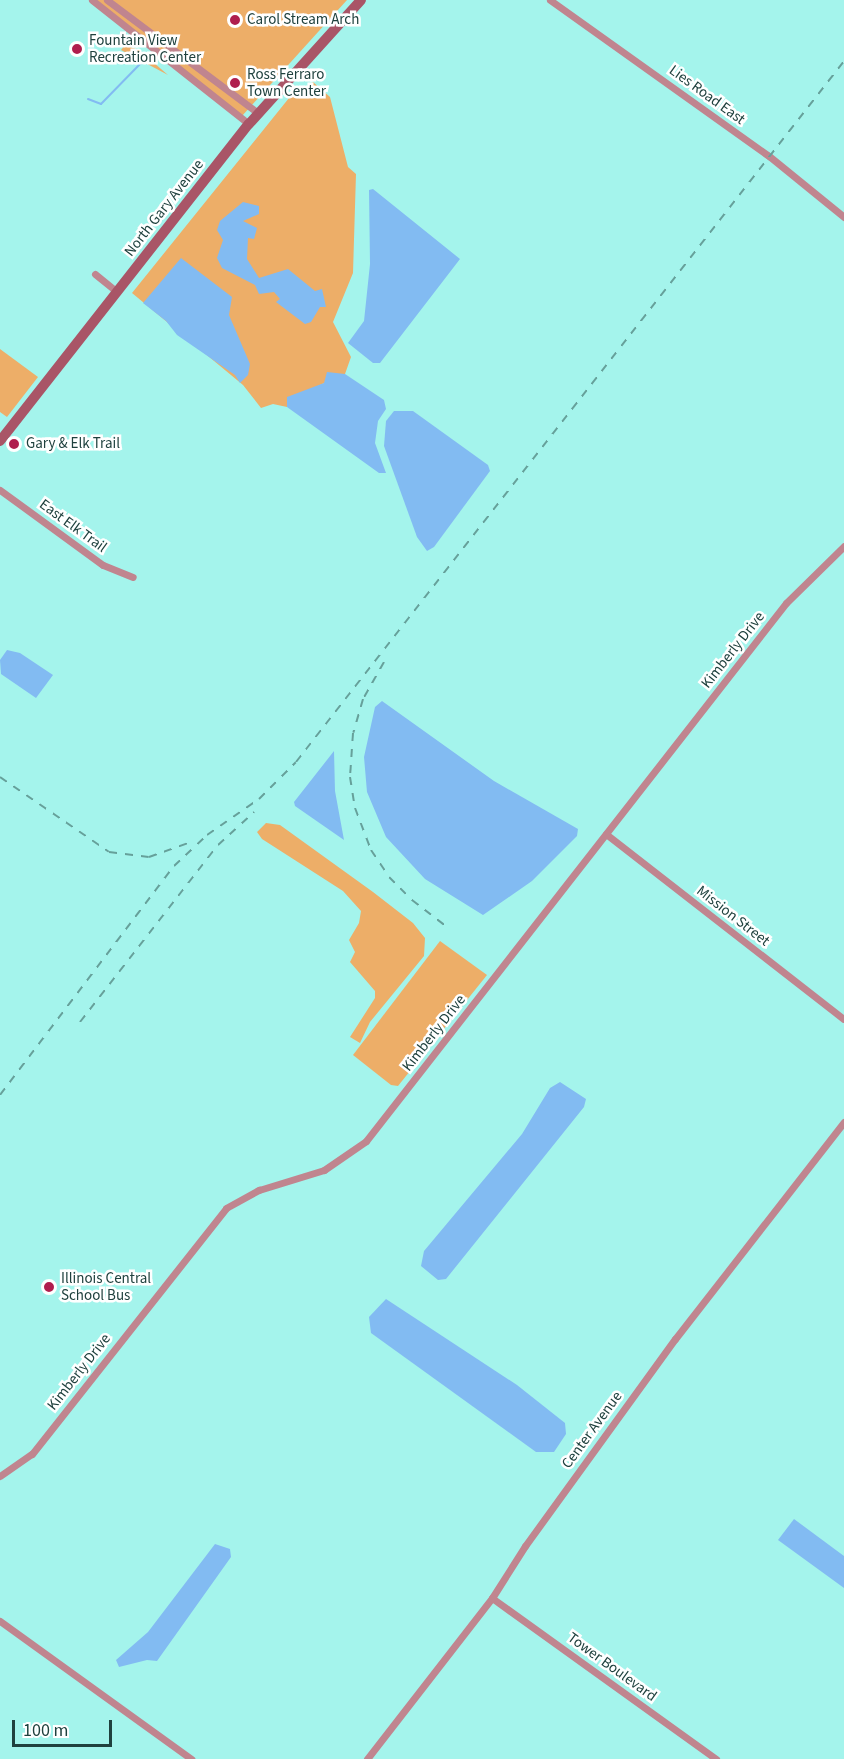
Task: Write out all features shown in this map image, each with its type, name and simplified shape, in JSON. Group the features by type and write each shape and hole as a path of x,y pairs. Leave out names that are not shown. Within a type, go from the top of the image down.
{"street":[{"path":"92,0 249,124"},
{"path":"107,0 258,113"},
{"name":"North Gary Avenue","path":"0,441 258,113 361,0"},
{"name":"Lies Road East","path":"550,0 769,156 844,217"},
{"path":"95,274 117,292"},
{"name":"East Elk Trail","path":"0,490 104,565 134,577"},
{"name":"Kimberly Drive","path":"0,1476 32,1454 226,1208 259,1190 324,1170 366,1141 792,596 844,546"},
{"name":"Mission Street","path":"606,834 844,1020"},
{"name":"Center Avenue","path":"367,1759 492,1598 525,1546 675,1339 844,1122"},
{"name":"Tower Boulevard","path":"492,1598 716,1759"},
{"path":"0,1621 191,1759"}],"shaded area":[{"name":"Ross Ferraro Town Center","path":"95,0 347,0 242,116"},
{"path":"125,45 139,50 168,75 121,50"},
{"path":"313,82 330,97 348,167 356,174 353,273 333,322 351,357 345,374 304,392 287,407 273,404 261,408 243,385 132,293 289,98"},
{"path":"0,349 38,377 7,417 0,412"},
{"path":"266,823 280,825 373,892 413,923 425,938 424,956 370,1022 360,1043 350,1037 375,998 375,991 350,962 355,952 349,940 359,923 361,911 343,891 262,839 257,832"},
{"path":"440,941 487,975 398,1086 391,1085 353,1055"}],"water":[{"path":"373,189 460,259 380,363 373,363 348,343 364,321 370,264 369,190"},
{"path":"243,202 259,206 259,214 243,221 257,228 254,239 248,238 247,259 259,278 288,269 315,291 322,289 326,307 320,307 311,322 305,324 276,302 280,299 274,292 259,294 255,285 222,268 217,258 223,240 217,230 220,221"},
{"path":"181,258 232,297 229,315 250,364 248,375 240,383 235,375 177,335 166,321 143,303"},
{"path":"327,372 345,374 384,400 386,409 378,421 375,443 386,473 379,473 287,407 287,397 324,383"},
{"path":"394,411 413,411 488,465 490,471 434,547 427,551 417,537 384,446 386,421"},
{"path":"7,650 20,653 53,675 36,698 1,674 0,660"},
{"path":"382,701 494,781 578,829 577,836 532,881 483,915 425,879 386,837 367,792 364,757 375,707"},
{"path":"334,751 335,791 344,840 295,806 294,802"},
{"path":"560,1082 586,1099 584,1107 446,1279 438,1280 421,1266 424,1251 522,1134 550,1088"},
{"path":"386,1299 517,1385 565,1423 566,1434 554,1452 536,1452 371,1333 369,1317"},
{"path":"794,1519 844,1556 844,1588 778,1540"},
{"path":"215,1544 230,1549 231,1557 157,1661 147,1660 119,1667 116,1660 148,1632"}],"waterway":[{"path":"88,99 101,104 142,62"}],"railway":[{"path":"0,1095 174,866 207,835 259,799 296,762 844,61"},
{"path":"384,662 363,699 353,733 350,777 355,808 371,850 389,877 412,900 447,927"},
{"path":"0,777 109,852 149,857 191,842"},
{"path":"80,1022 218,845 254,812"}],"place":[{"name":"Carol Stream Arch","path":"235,20"},
{"name":"Fountain View Recreation Center","path":"77,49"},
{"name":"Ross Ferraro Town Center","path":"235,83"},
{"name":"Gary & Elk Trail","path":"14,444"},
{"name":"Illinois Central School Bus","path":"49,1287"}]}
